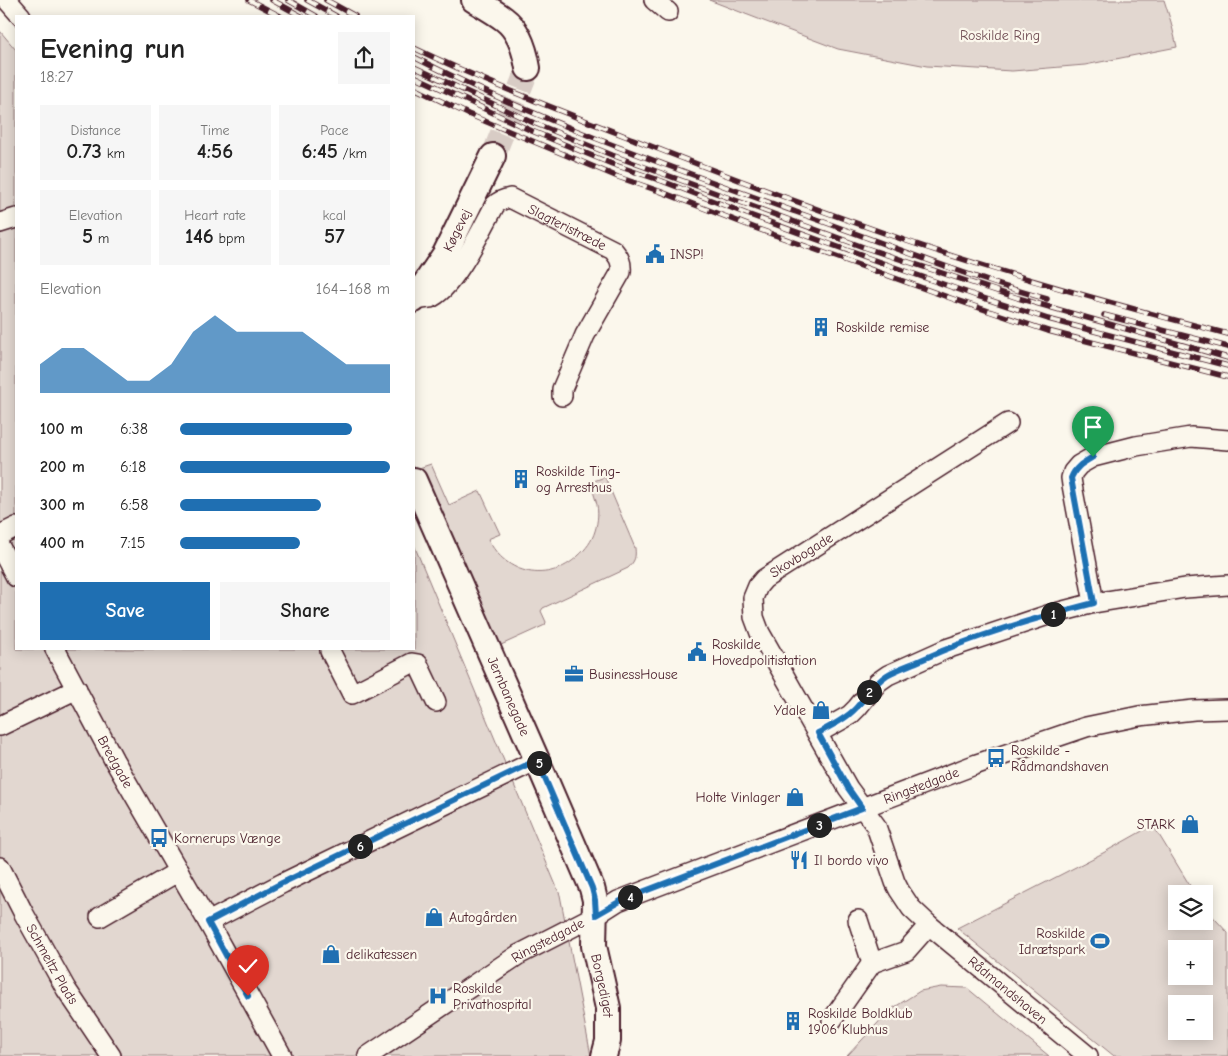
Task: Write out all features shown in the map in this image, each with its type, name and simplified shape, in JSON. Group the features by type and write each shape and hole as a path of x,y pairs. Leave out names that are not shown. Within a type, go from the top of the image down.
{"main road":[{"path":"474,0 506,20 516,32 524,47 528,68"},
{"name":"Køgevej","path":"415,299 446,254 493,156"},
{"name":"Jernbanegade","path":"415,482 592,888 596,915"},
{"name":"Borgediget","path":"596,915 594,946 608,1008 608,1041 604,1056"}],"street":[{"name":"Slagteristræde","path":"415,300 431,297 446,286 464,261 495,205 506,199 510,198 613,250 622,264 621,272 585,334 562,389 562,396"},
{"path":"0,223 15,218"},
{"name":"Skovbogade","path":"862,808 848,788 767,646 754,617 753,598 758,586 764,579 1008,423"},
{"path":"1094,603 1072,485 1071,478 1073,472 1079,465 1093,457 1136,446 1191,437 1228,440"},
{"path":"0,535 15,528"},
{"path":"0,546 15,575"},
{"path":"818,733 850,714 857,708 869,691 888,675 946,649 1048,615 1094,603 1185,588 1228,585"},
{"name":"Bredgade","path":"56,650 114,760 208,922 282,1056"},
{"path":"330,650 352,694 414,663 418,664 436,702"},
{"path":"0,726 77,689"},
{"name":"Ringstedgade","path":"368,1056 518,955 624,899 977,764 1086,727 1139,716 1194,710 1228,709"},
{"path":"208,922 282,883 537,760"},
{"name":"Rådmandshaven","path":"862,808 876,826 895,882 911,908 1088,1056"},
{"path":"100,917 178,871"},
{"name":"Schmeltz Plads","path":"3,872 66,989 111,1056"},
{"path":"858,920 872,963"},
{"path":"832,1020 872,963 906,951 929,925"}],"green space":[{"name":"Roskilde Ring","path":"709,0 1164,0 1177,47 1085,65 1012,71 927,66 838,49"},
{"path":"0,31 15,49 15,650 415,650 415,547 560,895 591,1056 0,1056"},
{"path":"431,464 449,505 480,491 500,534 488,539 505,561 516,568 528,572 554,570 566,565 586,548 594,535 598,516 591,482 605,477 635,548 634,561 628,568 543,608 541,611 546,622 545,625 501,645 498,644 419,468"},
{"name":"Roskilde Idrætspark","path":"1153,825 1190,885 1168,885 1168,930 1213,930 1213,917 1228,933 1228,1056 1114,1056 957,928 1103,853"},
{"path":"941,987 967,988 1049,1056 847,1056 890,1010 920,991"}],"tunnel":[{"path":"493,156 528,68"}],"railway":[{"path":"249,0 278,15"},
{"path":"272,0 299,15"},
{"path":"288,0 314,15"},
{"path":"307,0 334,15"},
{"path":"326,0 353,15"},
{"path":"415,48 553,108 738,180 873,229 1027,279 1228,334"},
{"path":"415,58 554,122 602,141 961,272 1047,299"},
{"path":"415,67 534,123 612,155 866,248 1018,298 1228,358"},
{"path":"415,76 532,131 612,164 874,260 1048,319 1228,366"},
{"path":"415,88 468,114 618,177 956,300 1048,331 1228,377"},
{"path":"1104,315 1228,347"}],"place":[{"name":"INSP!","path":"655,254"},
{"name":"Roskilde remise","path":"821,327"},
{"name":"Roskilde Ting- og Arresthus","path":"521,479"},
{"name":"Roskilde Hovedpolitistation","path":"697,652"},
{"name":"BusinessHouse","path":"574,674"},
{"name":"Ydale","path":"821,710"},
{"name":"Roskilde - Rådmandshaven","path":"996,758"},
{"name":"Holte Vinlager","path":"795,797"},
{"name":"STARK","path":"1190,824"},
{"name":"Kornerups Vænge","path":"159,838"},
{"name":"Il bordo vivo","path":"799,860"},
{"name":"Autogården","path":"434,917"},
{"name":"Roskilde Idrætspark","path":"1100,941"},
{"name":"delikatessen","path":"331,954"},
{"name":"Roskilde Privathospital","path":"438,996"},
{"name":"Roskilde Boldklub 1906 Klubhus","path":"793,1021"}],"route":[{"path":"248,996 208,922 282,883 537,760 592,888 596,915 618,901 862,808 848,788 818,733 850,714 857,708 869,691 888,675 946,649 1048,615 1094,603 1071,478 1079,465 1093,457"}]}
